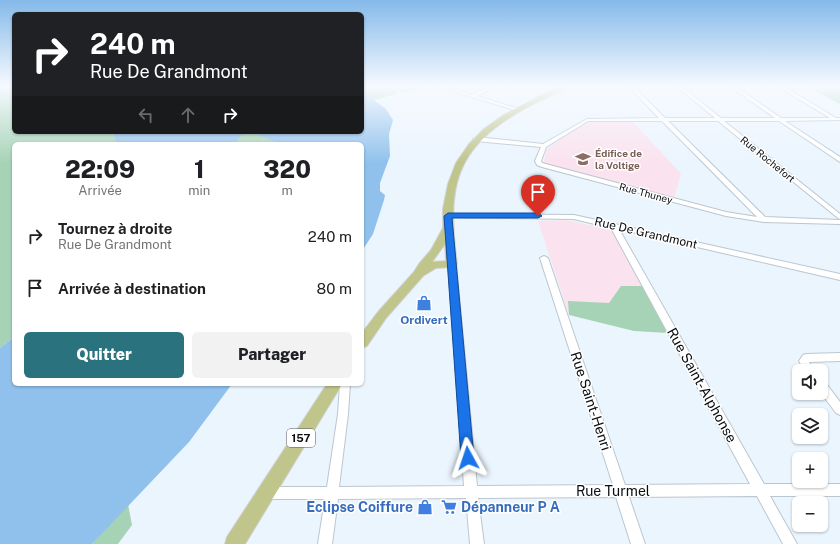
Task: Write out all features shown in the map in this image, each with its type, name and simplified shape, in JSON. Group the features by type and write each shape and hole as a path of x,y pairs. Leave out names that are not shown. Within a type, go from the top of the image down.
{"main road":[{"path":"419,274 431,266 452,264 448,216 449,200 455,174 462,159 476,140 498,121 513,111"},
{"path":"364,340 382,315 419,274 436,251 448,228"},
{"name":"157","path":"234,544 335,386"}],"street":[{"path":"655,111 764,220"},
{"name":"Rue Rochefort","path":"709,111 840,217"},
{"path":"768,111 840,160"},
{"path":"824,111 840,122"},
{"path":"476,140 544,146 587,120 837,119"},
{"name":"Rue Thuney","path":"544,146 538,162 546,167 726,214 764,220 840,222"},
{"name":"Rue De Grandmont","path":"448,216 565,216 840,277"},
{"name":"Rue Saint-Alphonse","path":"614,226 790,544"},
{"name":"Rue Saint-Henri","path":"544,258 638,544"},
{"path":"452,264 476,544"},
{"path":"805,364 804,359 813,357 840,357"},
{"path":"326,544 345,386"},
{"path":"828,394 840,410"},
{"name":"Rue Turmel","path":"266,493 840,490"}],"shaded area":[{"path":"591,122 633,122 681,174 673,202 544,164 546,150 581,124"},
{"path":"566,220 612,230 660,319 569,315 538,221"}],"green space":[{"path":"0,111 12,111 12,134 115,134 116,142 12,142 12,339 0,348"},
{"path":"215,134 294,134 286,142 230,142"},
{"path":"621,286 643,286 668,333 634,331 569,315 568,301 609,303"},
{"path":"128,504 132,525 118,544 92,544"}],"water":[{"path":"364,111 388,111 393,120 389,134 390,156 380,183 380,191 385,195 373,234 364,248 364,142 275,142 256,134 364,134"},
{"path":"114,134 245,134 240,136 236,142 116,142"},
{"path":"12,339 12,386 231,386 189,442 92,544 0,544 0,348"}],"place":[{"name":"Édifice de la Voltige","path":"583,159"},
{"name":"Ordivert","path":"424,303"},
{"name":"Eclipse Coiffure","path":"425,507"},
{"name":"Dépanneur P A","path":"449,507"}],"route":[{"path":"468,458 448,216 538,216"}]}
